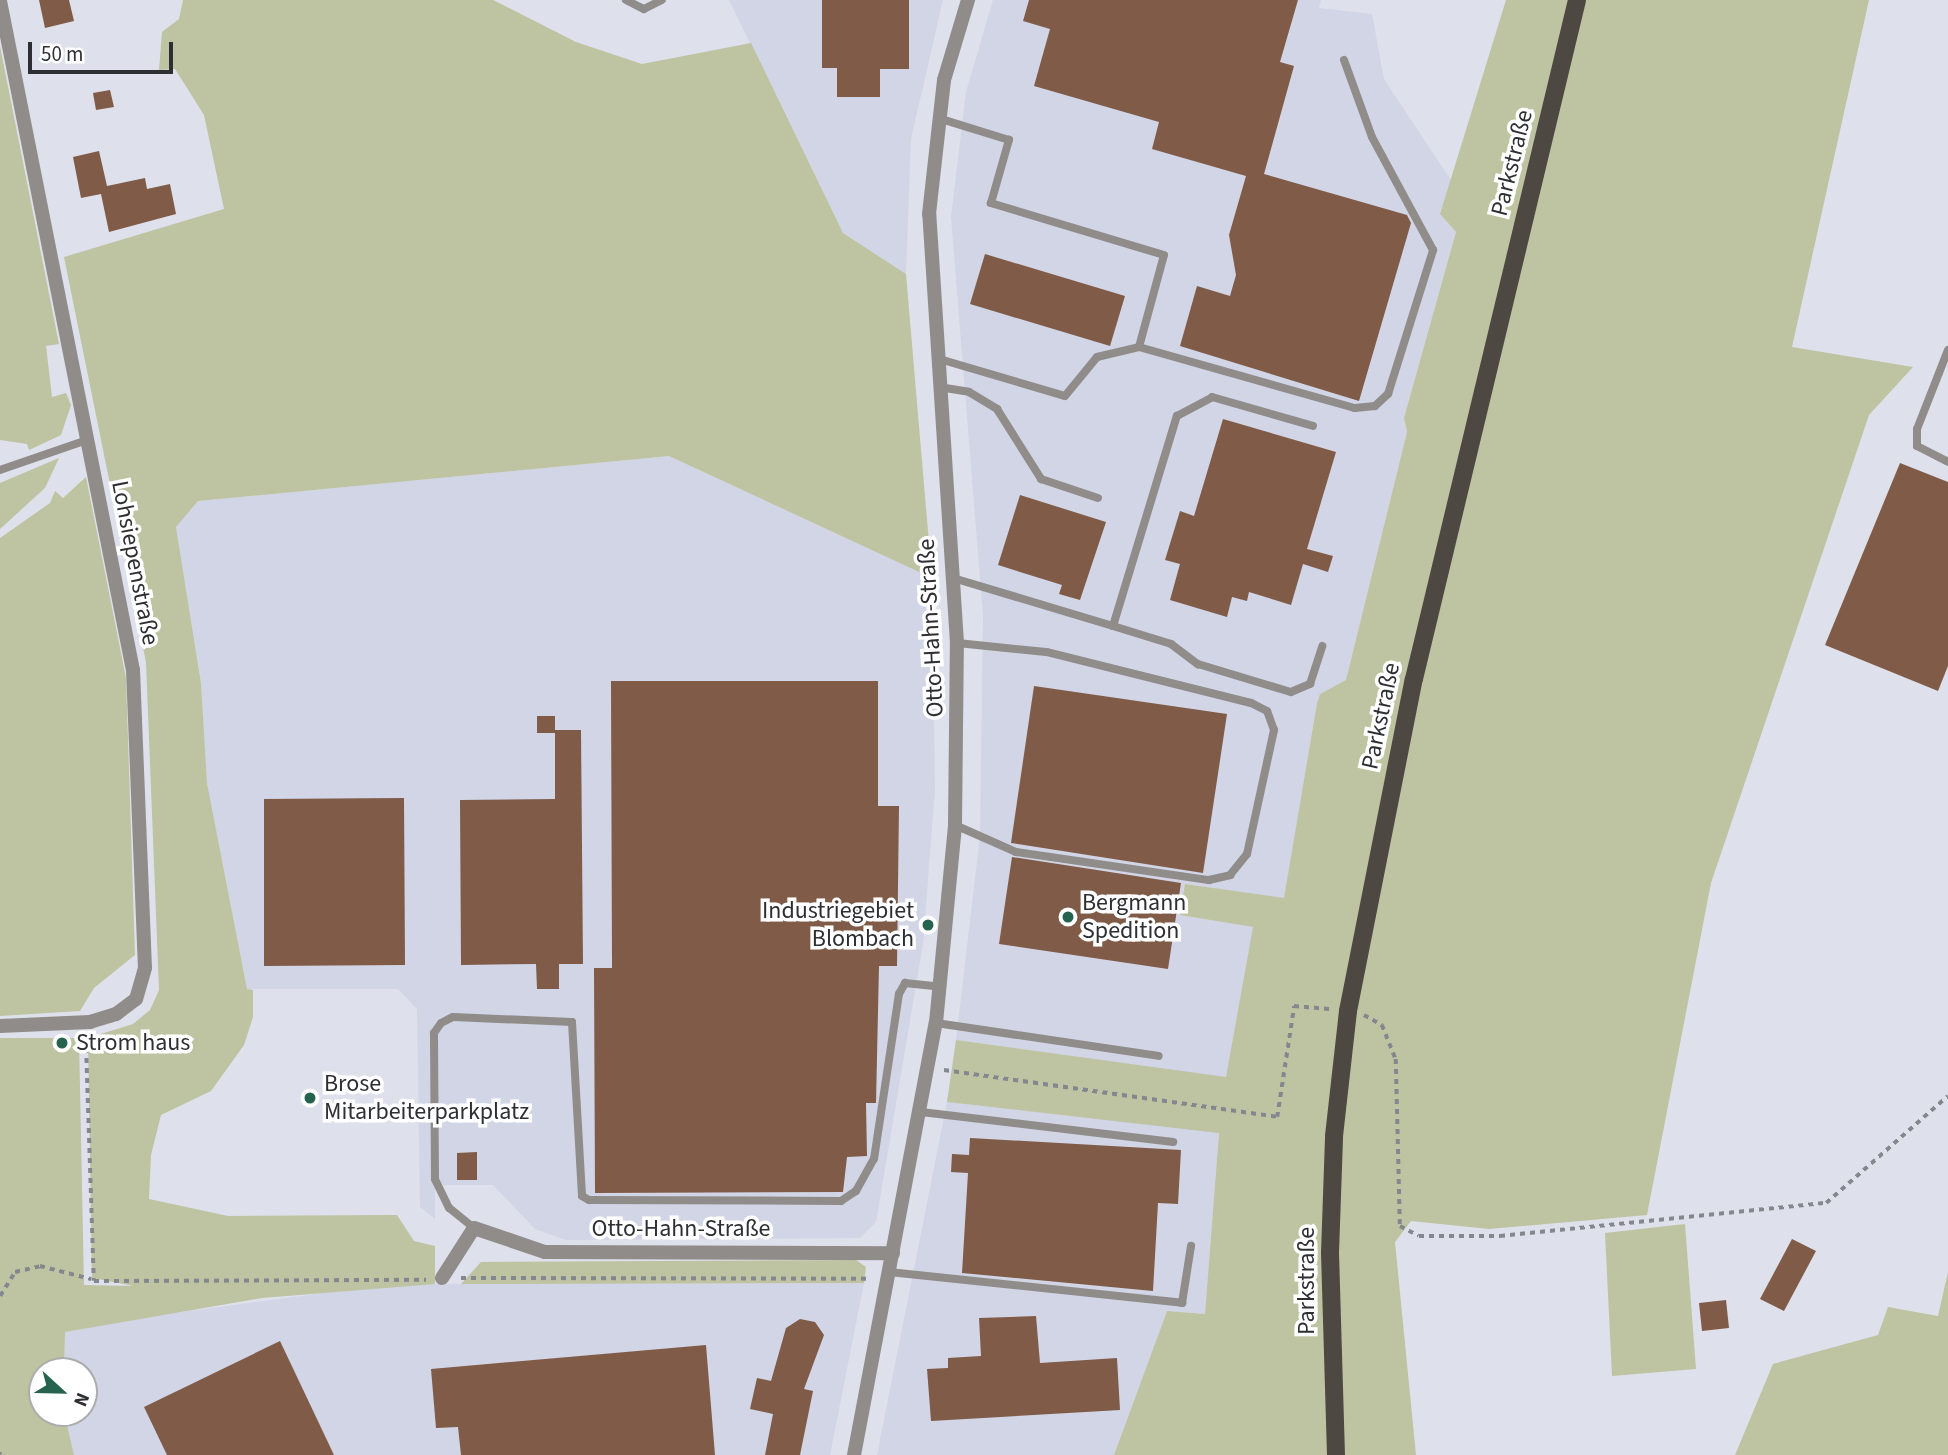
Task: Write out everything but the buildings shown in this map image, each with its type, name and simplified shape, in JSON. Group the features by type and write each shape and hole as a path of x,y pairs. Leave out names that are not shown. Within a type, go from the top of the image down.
{"main road":[{"name":"Parkstraße","path":"1336,1455 1330,1253 1334,1136 1348,1011 1414,679 1577,0"}],"street":[{"name":"Otto-Hahn-Straße","path":"854,1455 936,1023 955,825 957,643 936,358 929,214 937,118 968,0"},
{"name":"Lohsiepenstraße","path":"0,1 133,670 145,968 136,999 116,1014 90,1022 0,1026"},
{"name":"Otto-Hahn-Straße","path":"474,1228 545,1252 893,1253"},
{"path":"442,1278 474,1228"}],"lane":[{"path":"625,0 644,9 662,0"},
{"path":"936,358 1065,396 1097,357 1139,347 1355,408 1375,406 1388,394 1433,250 1372,137 1344,60"},
{"path":"937,118 1009,141 990,203 1164,255 1139,347"},
{"path":"1948,351 1917,429 1917,446 1948,462"},
{"path":"939,387 969,392 997,409 1041,479 1098,498"},
{"path":"1113,626 1177,416 1212,397 1313,426"},
{"path":"0,470 87,440"},
{"path":"953,578 1171,645 1198,664 1291,692 1310,684 1322,646"},
{"path":"955,825 1016,852 1209,880 1230,875 1247,854 1274,730 1267,711 1251,703 1046,652 957,643"},
{"path":"474,1228 449,1208 435,1179 434,1033 441,1023 453,1017 572,1022 582,1196 589,1200 841,1201 856,1191 874,1159 899,994 905,983 941,987"},
{"path":"936,1023 1159,1056"},
{"path":"921,1112 1173,1142"},
{"path":"889,1276 1182,1303 1191,1246"}],"path":[{"path":"928,1068 1277,1116 1294,1006 1348,1011 1382,1025 1396,1059 1400,1226 1419,1236 1500,1236 1826,1203 1948,1096"},
{"path":"86,1036 90,1279"},
{"path":"0,1296 15,1272 40,1266 90,1279 889,1276"}],"shaded area":[{"path":"729,0 943,0 911,139 906,274 843,233"},
{"path":"993,0 1321,0 1319,8 1372,14 1384,79 1451,180 1440,214 1456,232 1404,418 1407,432 1346,680 1320,694 1317,703 1284,899 1186,884 1180,915 1253,927 1226,1078 956,1040 980,836 983,616 951,217 966,92"},
{"path":"669,456 932,578 935,789 923,944 876,1222 860,1238 566,1240 535,1229 493,1185 435,1185 435,1219 420,1207 417,1009 398,989 247,989 207,783 201,682 176,527 198,501"},
{"path":"947,1102 1219,1132 1205,1314 1167,1311 1114,1455 877,1455"},
{"path":"864,1283 830,1455 74,1455 66,1427 98,1427 98,1357 64,1357 65,1332 137,1318 391,1284"}],"green space":[{"path":"183,0 493,0 576,42 642,64 751,43 843,233 906,274 932,578 669,456 198,501 176,527 201,683 207,783 247,989 253,990 253,1017 244,1045 211,1091 161,1115 151,1155 149,1199 228,1216 397,1215 414,1241 435,1246 435,1284 262,1298 65,1332 64,1357 28,1357 28,1427 67,1427 74,1455 0,1455 0,1038 79,1038 84,1285 134,1286 92,1278 88,1038 133,1024 150,1010 159,990 146,662 64,257 224,209 204,115 175,69 159,70 162,32 179,19"},
{"path":"1506,0 1869,0 1792,347 1913,367 1869,415 1711,883 1647,1215 1489,1229 1411,1221 1395,1242 1416,1455 1114,1455 1167,1311 1205,1314 1219,1133 947,1102 956,1040 1226,1077 1253,927 1180,915 1185,884 1284,898 1317,703 1320,694 1346,680 1407,432 1404,418 1456,232 1440,214"},
{"path":"0,46 59,344 46,346 52,397 66,393 71,405 61,435 29,450 27,444 0,440"},
{"path":"59,458 45,488 0,529 0,483"},
{"path":"86,477 126,678 135,955 94,988 80,1011 0,1016 0,538 50,503 55,491 63,498"},
{"path":"1685,1224 1696,1369 1612,1376 1605,1233"},
{"path":"856,1260 866,1267 864,1283 461,1284 481,1262"},
{"path":"1948,1272 1948,1455 1735,1455 1773,1364 1878,1335 1888,1307 1938,1316"}],"place":[{"name":"Bergmann Spedition","path":"1068,917"},
{"name":"Industriegebiet Blombach","path":"928,925"},
{"name":"Strom haus","path":"62,1043"},
{"name":"Brose Mitarbeiterparkplatz","path":"310,1098"}]}
